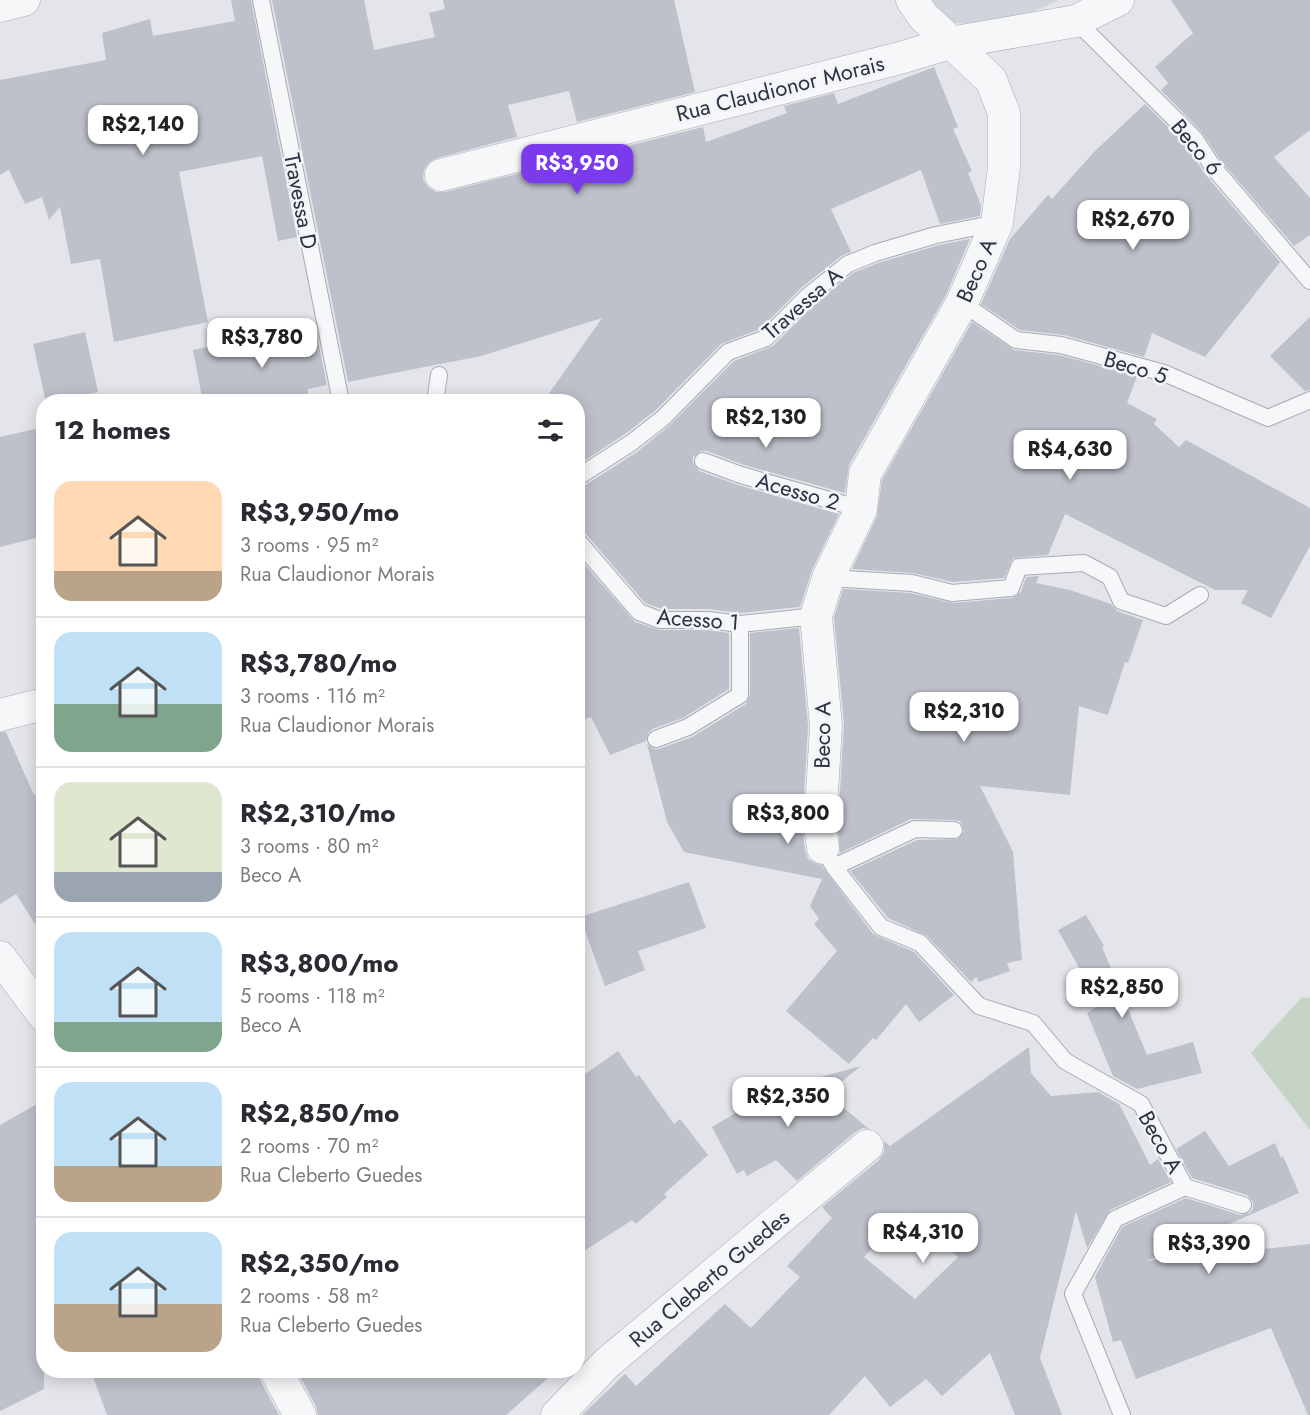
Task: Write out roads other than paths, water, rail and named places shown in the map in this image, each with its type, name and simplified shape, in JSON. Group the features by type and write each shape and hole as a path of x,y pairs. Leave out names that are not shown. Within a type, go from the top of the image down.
{"street":[{"path":"0,6 24,0"},
{"name":"Beco A","path":"829,857 820,826 826,726 816,616 828,578 861,509 865,474 962,303 997,223 1004,167 1004,113 991,80 923,16 912,0"},
{"name":"Rua Claudionor Morais","path":"441,175 900,58 950,43 1076,21 1118,0"},
{"path":"0,715 36,706"},
{"path":"0,957 36,1005"},
{"name":"Rua Cleberto Guedes","path":"557,1415 607,1363 867,1146"},
{"path":"280,1378 300,1415"}],"lane":[{"name":"Travessa D","path":"261,0 339,394"},
{"name":"Beco 6","path":"1076,21 1194,138 1213,167 1310,281"},
{"name":"Travessa A","path":"585,473 631,443 663,418 728,352 766,338 808,296 848,264 875,253 936,235 997,223"},
{"name":"Beco 5","path":"962,303 1016,340 1061,345 1164,373 1268,418 1310,400"},
{"path":"436,394 439,375"},
{"name":"Acesso 2","path":"703,461 741,475 861,509"},
{"name":"Acesso 1","path":"585,549 639,612 660,620 708,620 740,624 816,616"},
{"path":"828,578 912,583 952,593 1011,588 1019,567 1084,563 1110,577 1121,601 1166,616 1200,596"},
{"path":"656,740 688,727 740,695 740,624"},
{"path":"829,857 915,829 954,830"},
{"name":"Beco A","path":"829,857 881,927 920,944 979,1006 1033,1023 1065,1061 1141,1104 1185,1186 1115,1219 1073,1294 1122,1415"},
{"path":"1185,1186 1243,1205"}]}
